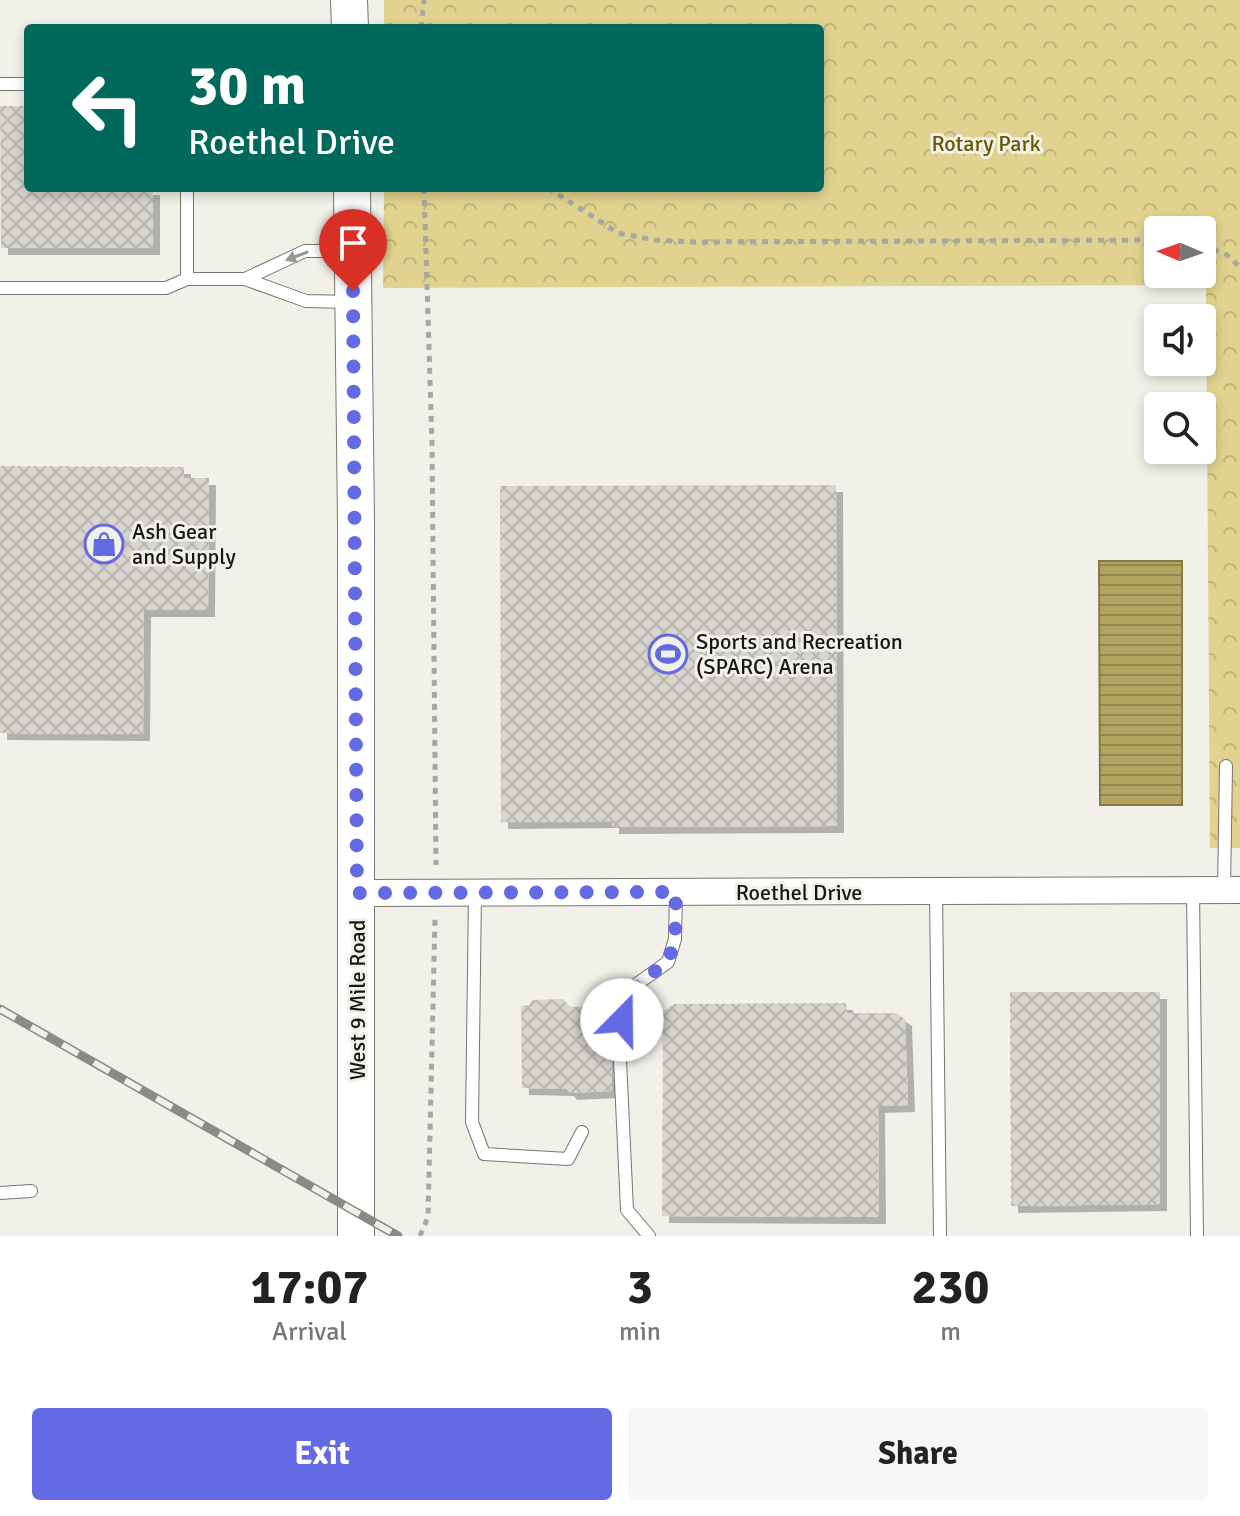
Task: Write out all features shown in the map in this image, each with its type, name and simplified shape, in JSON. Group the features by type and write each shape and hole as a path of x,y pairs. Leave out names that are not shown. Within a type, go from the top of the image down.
{"street":[{"path":"349,0 350,24"},
{"name":"West 9 Mile Road","path":"352,192 356,1236"},
{"name":"Roethel Drive","path":"357,893 1232,890"}],"lane":[{"path":"0,84 24,84"},
{"path":"187,192 187,279"},
{"path":"245,279 305,251 353,251"},
{"path":"0,288 166,288 187,279 245,279 306,301 353,302"},
{"path":"1226,766 1225,831 1232,890"},
{"path":"1225,831 1240,831"},
{"path":"1193,890 1197,1236"},
{"path":"936,891 940,1236"},
{"path":"649,1236 627,1210 619,1038 626,1002 637,984 668,962 675,939 676,892"},
{"path":"475,893 472,1122 484,1154 568,1159 582,1132"},
{"path":"0,1193 31,1191"}],"path":[{"path":"421,24 424,0"},
{"path":"420,1236 428,1217 436,893 432,434 424,192"},
{"path":"554,192 618,233 655,240 1144,240"},
{"path":"1216,251 1227,255 1240,267"}],"green space":[{"name":"Rotary Park","path":"384,0 1240,0 1240,848 1210,848 1207,464 1216,464 1216,392 1207,392 1207,376 1216,376 1216,304 1206,304 1206,288 1216,288 1216,216 1144,216 1144,285 383,288 384,192 824,192 824,24 384,24"}],"shaded area":[{"path":"1099,561 1182,561 1182,805 1100,805"}],"building":[{"path":"0,106 24,106 24,192 153,192 153,248 1,248"},
{"name":"Ash Gear and Supply","path":"0,466 184,467 184,478 209,478 208,610 144,610 143,734 0,733"},
{"name":"Sports and Recreation (SPARC) Arena","path":"836,485 837,826 612,827 612,821 501,822 500,486"},
{"path":"1010,992 1160,992 1160,1204 1011,1206"},
{"path":"563,999 570,1007 612,1006 612,1091 570,1093 567,1089 522,1088 521,1006 529,1005 532,1000"},
{"path":"846,1003 847,1013 896,1013 905,1019 908,1105 878,1106 879,1217 662,1216 663,1011 675,1004"}],"railway":[{"path":"0,1009 398,1236"}],"place":[{"name":"Ash Gear and Supply","path":"104,544"},
{"name":"Sports and Recreation (SPARC) Arena","path":"668,654"}],"route":[{"path":"353,291 357,893 676,892 675,939 668,962 637,984 626,1002 622,1020"}]}
